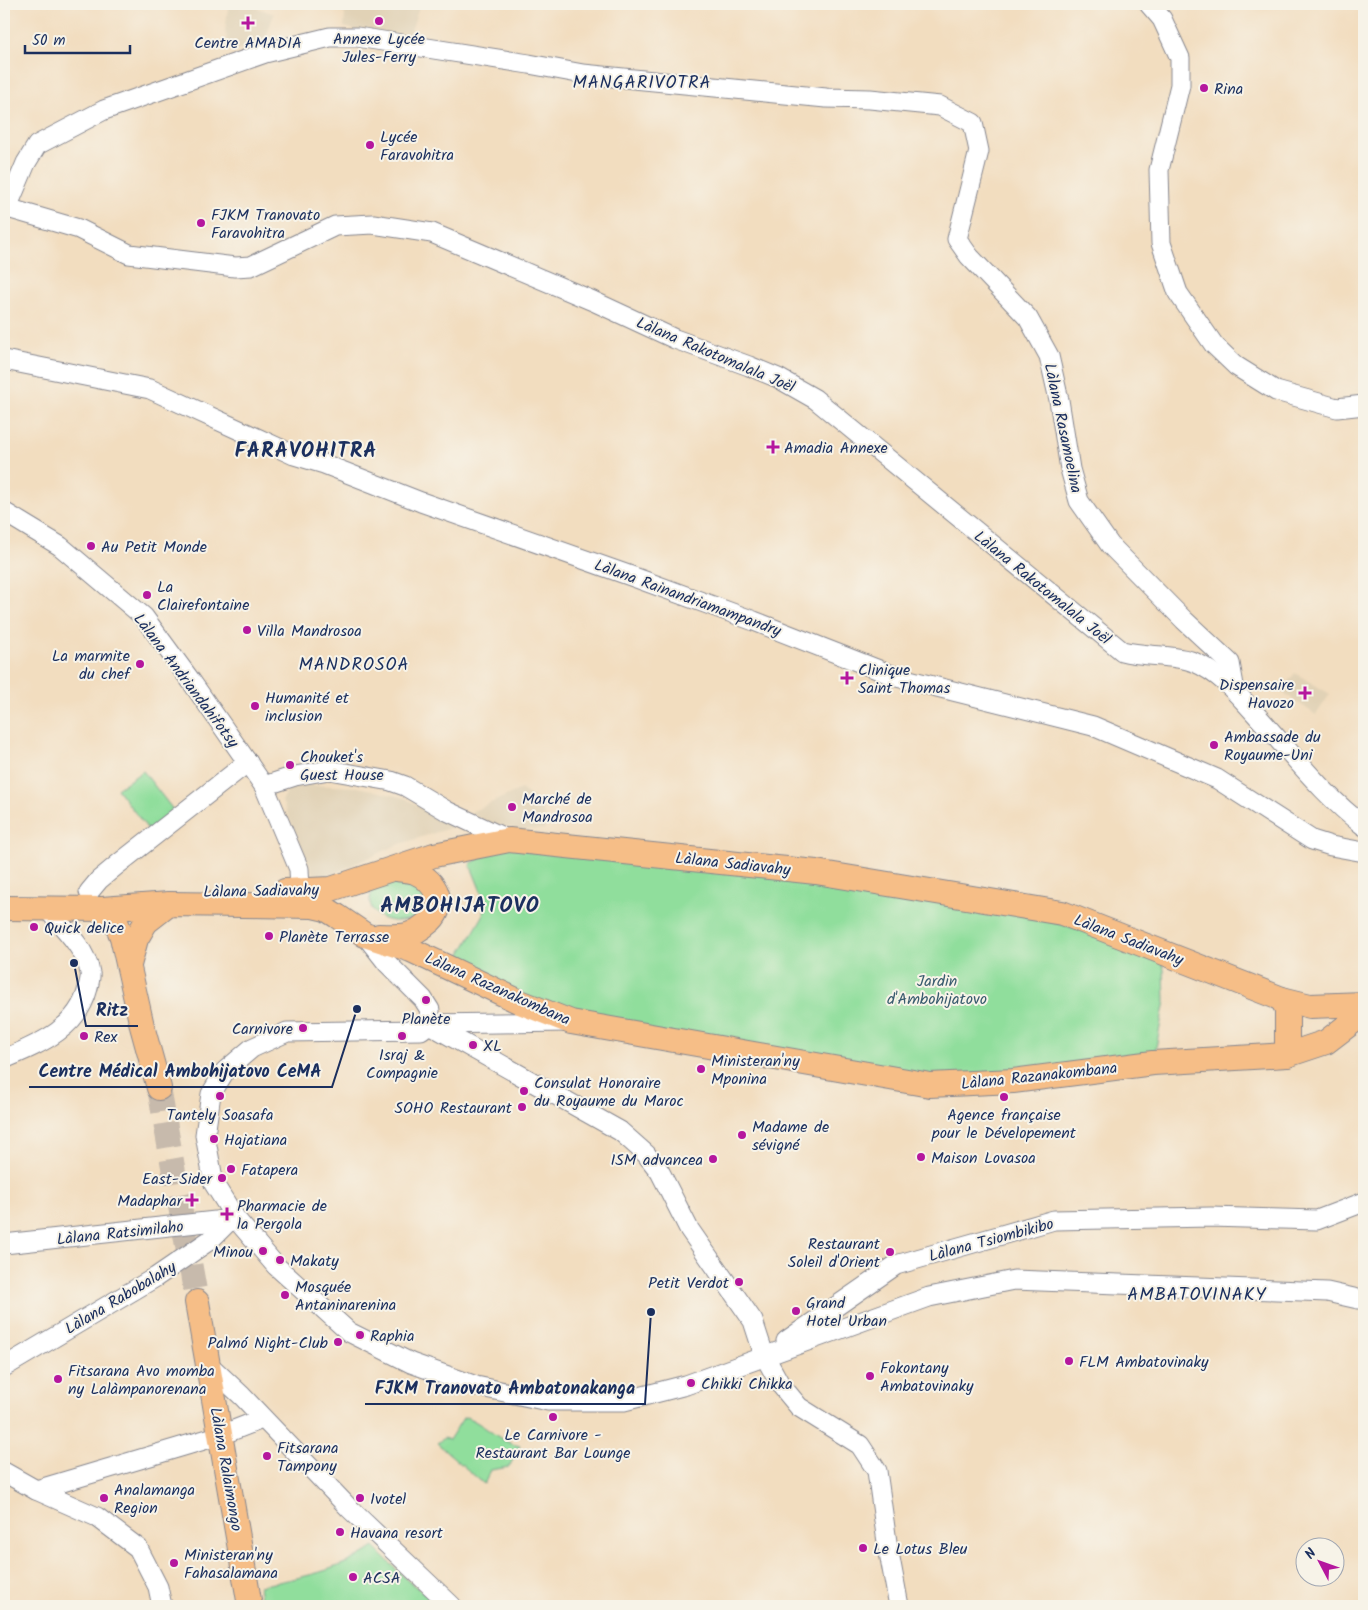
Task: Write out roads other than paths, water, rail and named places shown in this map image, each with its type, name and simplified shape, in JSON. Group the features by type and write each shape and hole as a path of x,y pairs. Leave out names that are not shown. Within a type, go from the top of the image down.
{"main road":[{"name":"Làlana Sadiavahy","path":"96,900 306,898 440,854 509,840 816,872 1062,913 1282,999 1310,1006 1364,1004"},
{"path":"365,935 407,935 423,928 433,918 439,907 439,898 433,886 426,879 414,872 396,869"},
{"path":"4,895 169,904 306,898"},
{"name":"Làlana Razanakombana","path":"306,898 365,935 411,950 504,995 571,1022 930,1085 1013,1081 1152,1063 1287,1055 1326,1042 1364,1013"},
{"path":"4,908 48,909 75,907 96,900"},
{"path":"96,900 117,924 122,937 159,1088"},
{"path":"128,966 136,939 146,922 169,904"},
{"path":"1282,999 1288,1009 1287,1055"},
{"path":"1310,1006 1303,1027 1314,1046"},
{"name":"Làlana Ralaimongo","path":"197,1302 250,1606"}],"street":[{"path":"1149,4 1162,19 1180,58 1180,86 1159,170 1161,243 1178,293 1214,345 1236,366 1276,391 1337,408 1364,404"},
{"name":"Làlana Rasamoelina","path":"5,208 26,163 37,146 104,110 265,53 330,37 357,37 583,74 826,98 940,106 973,123 979,150 957,239 969,256 1028,318 1049,356 1059,400 1070,469 1079,501 1110,544 1184,620 1230,663 1235,691"},
{"name":"Làlana Rakotomalala Joël","path":"5,208 79,229 129,254 234,267 251,266 335,226 373,224 432,233 593,301 675,339 749,366 795,386 823,405 1122,651 1137,655 1176,658 1193,662 1209,670 1235,691 1344,811 1364,826"},
{"name":"Làlana Rainandriamampandry","path":"4,360 150,389 294,455 324,464 421,502 754,621 897,677 1093,726 1217,779 1312,840 1331,846 1364,852"},
{"name":"Làlana Andriandahifotsy","path":"4,512 60,546 144,617 264,786"},
{"path":"96,900 99,880 248,762"},
{"path":"306,898 299,869 264,786 295,776 329,770 391,781 405,786 447,811 509,840"},
{"path":"1331,846 1346,837 1352,825 1344,811"},
{"path":"4,1060 48,1040 68,1024 85,999 91,974 86,961 72,937 48,909"},
{"path":"365,935 387,963 422,999 430,1010 430,1024"},
{"path":"571,1022 430,1024 421,1030 287,1032 252,1048 225,1071 211,1094 205,1135 214,1184 233,1219 276,1266 349,1332 411,1363 476,1386 548,1401 624,1401 686,1385 764,1355 929,1297 1014,1280 1327,1292 1362,1303"},
{"path":"430,1024 620,1131 646,1154 660,1172 690,1229 753,1321 764,1355 780,1384 799,1407 860,1445 878,1471 887,1542 899,1606"},
{"name":"Làlana Tsiombikibo","path":"764,1355 896,1265 1054,1220 1210,1217 1316,1220 1364,1202"},
{"name":"Làlana Ratsimilaho","path":"4,1244 233,1219"},
{"name":"Làlana Rabobalahy","path":"4,1367 156,1277 210,1240 233,1219"},
{"path":"209,1365 242,1396 349,1508 452,1606"},
{"path":"36,1490 221,1435 262,1419"},
{"path":"4,1472 36,1490 97,1517 138,1548 158,1587 162,1606"}],"tunnel":[{"path":"159,1088 197,1302"}],"place":[{"name":"Annexe Lycée Jules-Ferry","path":"379,21"},
{"name":"Centre AMADIA","path":"248,23"},
{"name":"Rina","path":"1204,88"},
{"name":"Lycée Faravohitra","path":"370,145"},
{"name":"FJKM Tranovato Faravohitra","path":"201,223"},
{"name":"Amadia Annexe","path":"773,447"},
{"name":"Au Petit Monde","path":"91,546"},
{"name":"La Clairefontaine","path":"147,595"},
{"name":"Villa Mandrosoa","path":"247,630"},
{"name":"La marmite du chef","path":"140,664"},
{"name":"Clinique Saint Thomas","path":"847,678"},
{"name":"Dispensaire Havozo","path":"1305,693"},
{"name":"Humanité et inclusion","path":"255,706"},
{"name":"Ambassade du Royaume-Uni","path":"1214,745"},
{"name":"Chouket's Guest House","path":"290,765"},
{"name":"Marché de Mandrosoa","path":"512,807"},
{"name":"Quick delice","path":"34,927"},
{"name":"Planète Terrasse","path":"269,936"},
{"name":"Ritz","path":"74,963"},
{"name":"Planète","path":"426,1000"},
{"name":"Centre Médical Ambohijatovo CeMA","path":"357,1009"},
{"name":"Carnivore","path":"303,1028"},
{"name":"Rex","path":"84,1036"},
{"name":"Israj & Compagnie","path":"402,1036"},
{"name":"XL","path":"473,1045"},
{"name":"Ministeran'ny Mponina","path":"701,1069"},
{"name":"Consulat Honoraire du Royaume du Maroc","path":"524,1091"},
{"name":"Tantely Soasafa","path":"220,1096"},
{"name":"Agence française pour le Dévelopement","path":"1004,1097"},
{"name":"SOHO Restaurant","path":"522,1107"},
{"name":"Madame de sévigné","path":"742,1135"},
{"name":"Hajatiana","path":"214,1139"},
{"name":"Maison Lovasoa","path":"921,1157"},
{"name":"ISM advancea","path":"713,1159"},
{"name":"Fatapera","path":"231,1169"},
{"name":"East-Sider","path":"222,1178"},
{"name":"Madaphar","path":"192,1200"},
{"name":"Pharmacie de la Pergola","path":"227,1214"},
{"name":"Minou","path":"263,1251"},
{"name":"Restaurant Soleil d'Orient","path":"890,1252"},
{"name":"Makaty","path":"280,1260"},
{"name":"Petit Verdot","path":"739,1282"},
{"name":"Mosquée Antaninarenina","path":"285,1295"},
{"name":"Grand Hotel Urban","path":"796,1311"},
{"name":"FJKM Tranovato Ambatonakanga","path":"651,1312"},
{"name":"Raphia","path":"360,1335"},
{"name":"Palmó Night-Club","path":"338,1342"},
{"name":"FLM Ambatovinaky","path":"1069,1361"},
{"name":"Fokontany Ambatovinaky","path":"870,1376"},
{"name":"Fitsarana Avo momba ny Lalàmpanorenana","path":"58,1379"},
{"name":"Chikki Chikka","path":"691,1383"},
{"name":"Le Carnivore - Restaurant Bar Lounge","path":"553,1417"},
{"name":"Fitsarana Tampony","path":"267,1456"},
{"name":"Analamanga Region","path":"104,1498"},
{"name":"Ivotel","path":"360,1498"},
{"name":"Havana resort","path":"340,1532"},
{"name":"Le Lotus Bleu","path":"863,1548"},
{"name":"Ministeran'ny Fahasalamana","path":"174,1563"},
{"name":"ACSA","path":"353,1577"}],"district":[{"name":"MANGARIVOTRA","path":"642,82"},
{"name":"FARAVOHITRA","path":"306,450"},
{"name":"MANDROSOA","path":"354,664"},
{"name":"AMBOHIJATOVO","path":"460,905"},
{"name":"AMBATOVINAKY","path":"1197,1294"}],"park label":[{"name":"Jardin d'Ambohijatovo","path":"937,989"}]}
